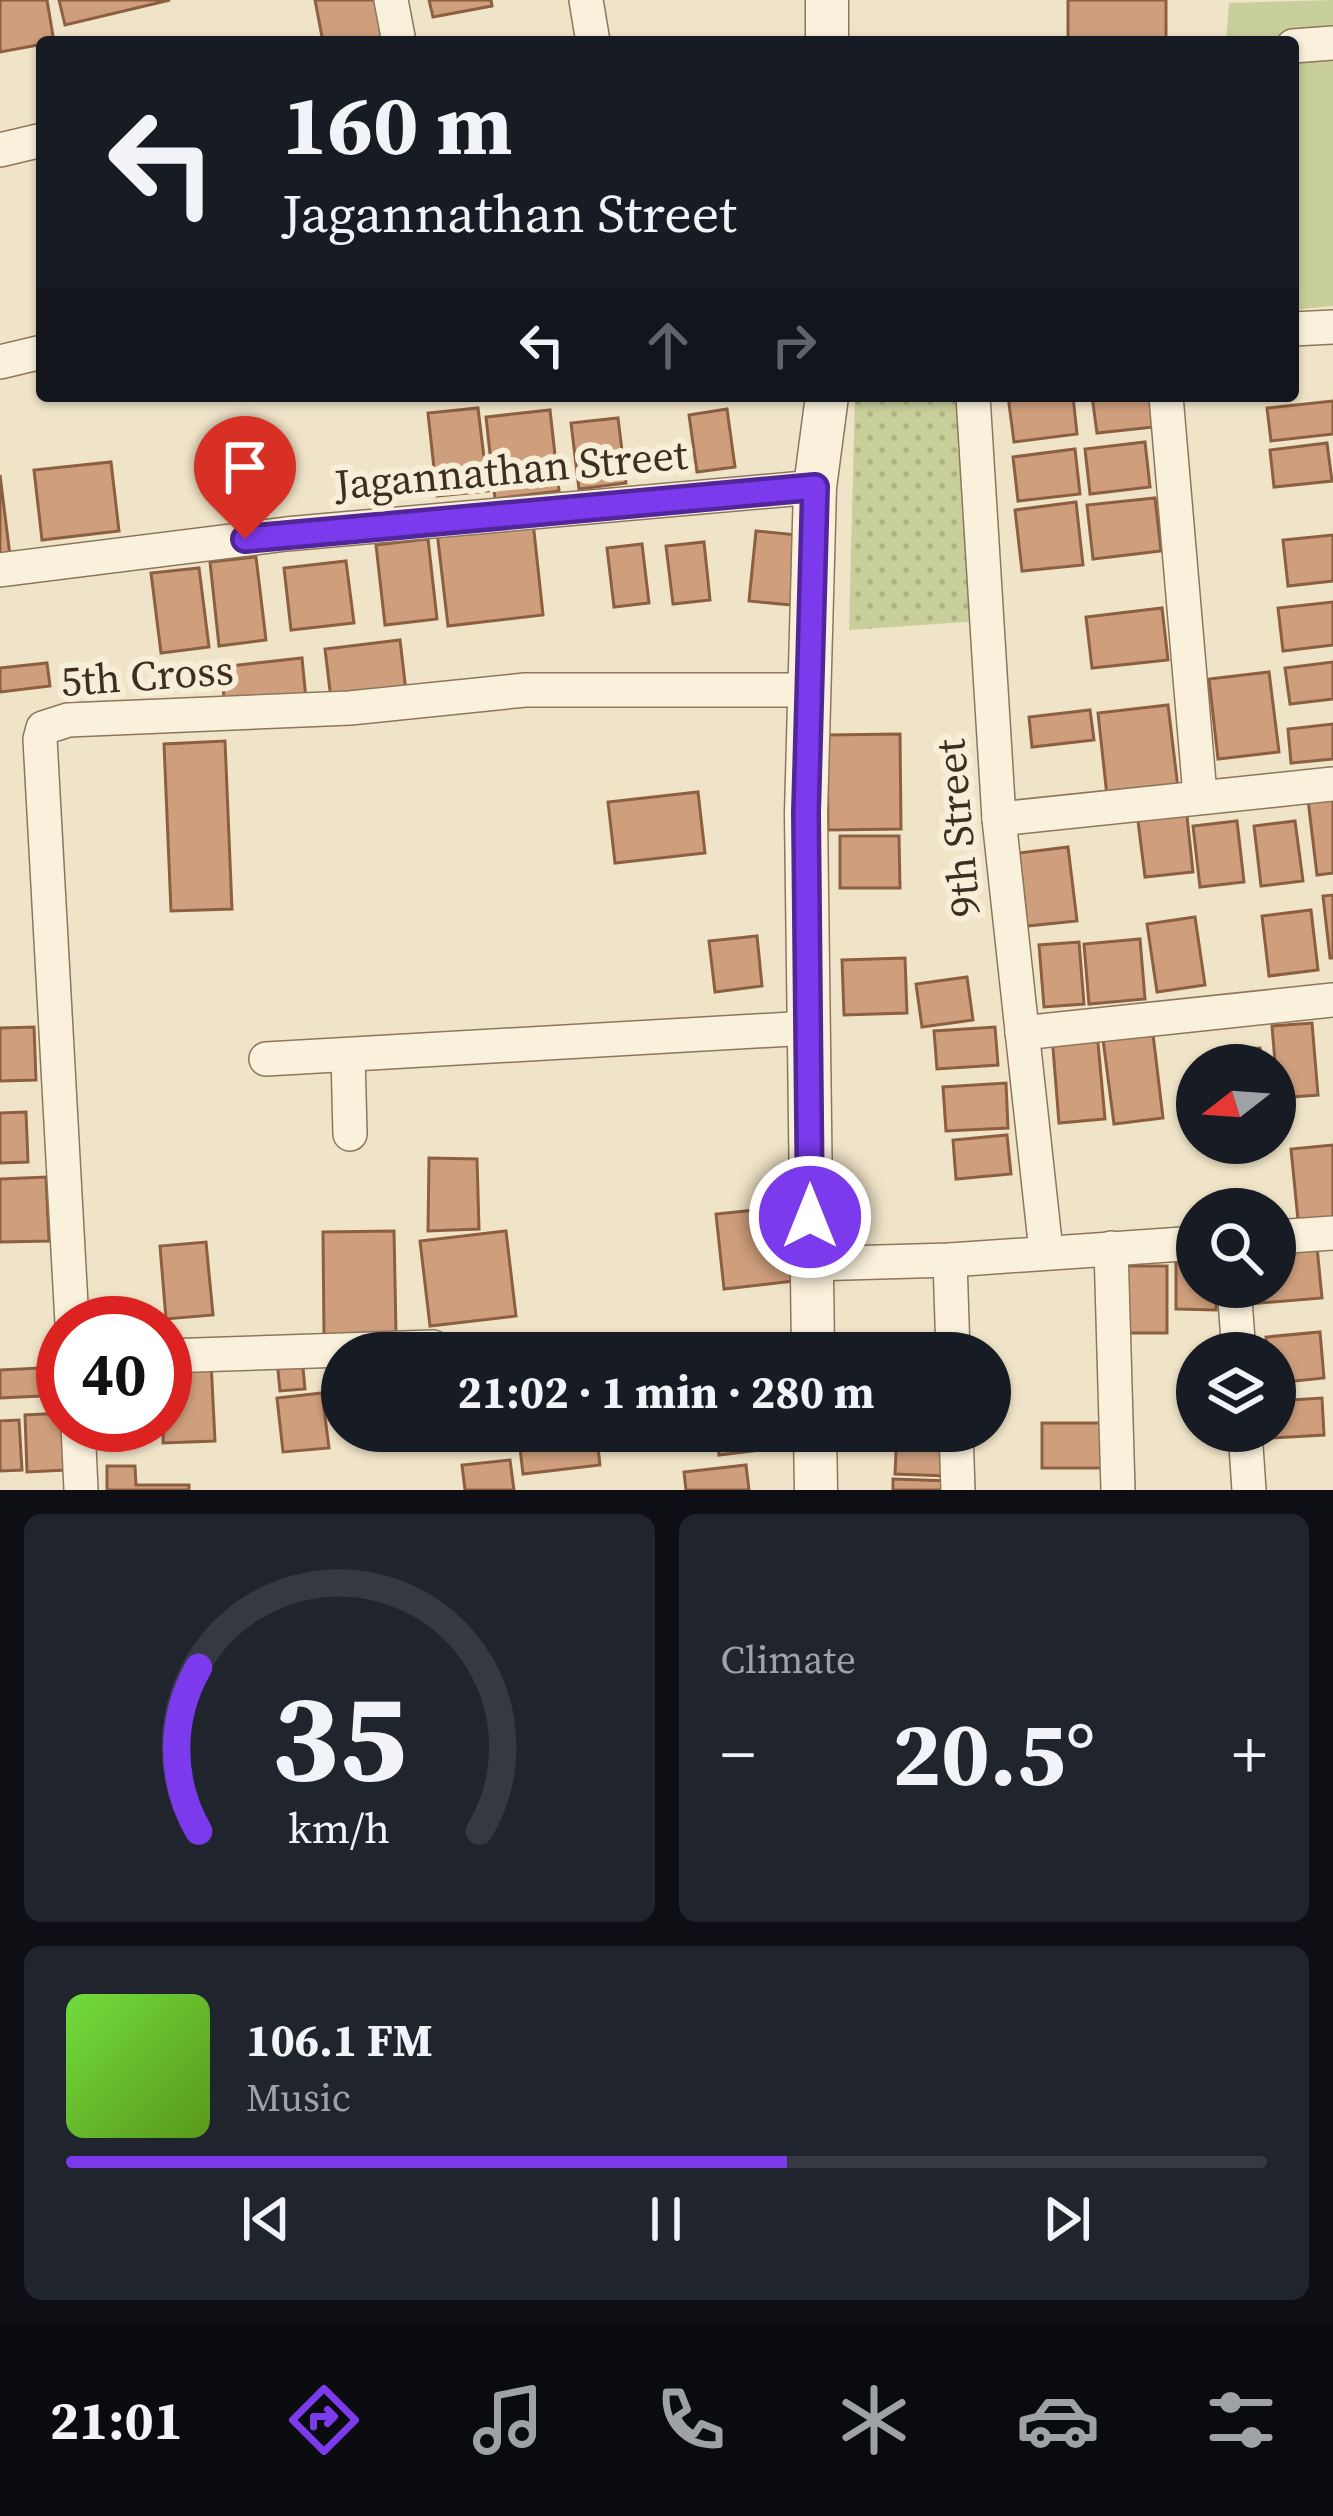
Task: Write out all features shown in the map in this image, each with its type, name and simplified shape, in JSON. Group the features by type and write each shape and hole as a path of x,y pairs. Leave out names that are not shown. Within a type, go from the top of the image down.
{"street":[{"path":"391,0 398,36"},
{"path":"586,0 592,36"},
{"path":"827,0 827,36"},
{"path":"1299,46 1333,44"},
{"path":"0,150 36,141"},
{"path":"1299,329 1333,327"},
{"path":"0,362 36,353"},
{"path":"812,1332 806,813 815,487 826,402"},
{"name":"9th Street","path":"974,402 999,819 1046,1251"},
{"path":"1167,402 1200,795"},
{"name":"Jagannathan Street","path":"0,570 286,533 815,487"},
{"name":"5th Cross","path":"71,1296 43,728 68,720 350,708 525,690 809,690"},
{"path":"999,819 1333,784"},
{"path":"1022,1033 1333,1000"},
{"path":"266,1060 809,1028"},
{"path":"348,1054 350,1134"},
{"path":"1296,1236 1333,1233"},
{"path":"810,1264 1176,1244"},
{"path":"1111,1248 1118,1490"},
{"path":"950,1260 952,1332"},
{"path":"192,1355 321,1351"},
{"path":"79,1452 81,1490"},
{"path":"815,1452 816,1490"},
{"path":"957,1452 958,1490"},
{"path":"1247,1452 1250,1490"}],"green space":[{"path":"1333,0 1333,306 1299,309 1299,36 1226,36 1229,3"},
{"path":"855,402 968,402 980,621 849,630"}],"building":[{"path":"0,0 47,0 53,36 36,36 36,45 0,52"},
{"path":"59,0 170,0 65,25"},
{"path":"315,0 375,0 383,36 322,36"},
{"path":"429,0 491,0 492,6 433,17"},
{"path":"1068,0 1166,0 1166,36 1068,36"},
{"path":"1333,401 1333,434 1271,441 1267,408"},
{"path":"1009,402 1074,402 1077,434 1014,442"},
{"path":"1093,402 1152,402 1154,427 1097,433"},
{"path":"478,408 488,491 437,496 428,413"},
{"path":"727,409 735,467 697,472 689,415"},
{"path":"550,410 559,491 495,499 486,417"},
{"path":"618,418 626,483 579,489 571,423"},
{"path":"1145,442 1150,487 1090,494 1085,449"},
{"path":"1327,443 1332,481 1274,487 1270,450"},
{"path":"1075,449 1080,494 1018,501 1013,457"},
{"path":"111,462 119,531 42,540 34,470"},
{"path":"0,475 10,556 0,557"},
{"path":"1155,498 1161,551 1093,559 1087,505"},
{"path":"1076,502 1083,565 1022,571 1015,510"},
{"path":"533,522 543,615 448,626 437,532"},
{"path":"756,531 798,535 792,605 749,601"},
{"path":"1333,535 1333,581 1288,586 1283,540"},
{"path":"428,539 437,619 385,625 376,545"},
{"path":"704,542 710,600 673,604 666,546"},
{"path":"642,544 649,603 614,607 607,548"},
{"path":"256,557 266,640 219,646 210,562"},
{"path":"346,561 354,623 291,630 284,568"},
{"path":"199,568 209,647 161,653 151,573"},
{"path":"1333,602 1333,645 1283,651 1278,608"},
{"path":"1162,608 1168,660 1092,668 1086,617"},
{"path":"400,640 406,691 331,699 325,649"},
{"path":"302,658 306,699 225,708 221,667"},
{"path":"1333,662 1333,699 1290,704 1285,668"},
{"path":"47,663 50,686 0,692 0,668"},
{"path":"1269,672 1279,752 1218,759 1209,679"},
{"path":"1168,705 1178,788 1107,796 1098,713"},
{"path":"1090,710 1094,740 1032,747 1029,717"},
{"path":"1333,724 1333,759 1291,763 1288,729"},
{"path":"900,734 901,829 828,830 827,735"},
{"path":"225,741 232,909 171,911 164,744"},
{"path":"698,792 705,853 615,863 608,802"},
{"path":"1333,797 1333,873 1317,875 1308,800"},
{"path":"1186,807 1193,872 1145,877 1137,813"},
{"path":"1237,821 1244,882 1200,887 1193,826"},
{"path":"1295,821 1303,881 1261,886 1254,826"},
{"path":"840,836 899,836 900,888 840,888"},
{"path":"1068,847 1077,921 1027,926 1019,853"},
{"path":"1333,895 1333,958 1330,958 1323,896"},
{"path":"1311,910 1318,970 1269,976 1262,916"},
{"path":"1195,917 1205,985 1157,992 1147,924"},
{"path":"757,936 762,986 715,992 709,941"},
{"path":"1140,939 1145,999 1089,1004 1084,944"},
{"path":"1079,942 1084,1004 1044,1007 1039,945"},
{"path":"905,958 907,1013 844,1015 842,960"},
{"path":"967,977 973,1020 922,1027 916,984"},
{"path":"1312,1023 1318,1095 1296,1097 1296,1044 1274,1044 1272,1026"},
{"path":"1152,1026 1163,1118 1114,1124 1102,1032"},
{"path":"34,1027 36,1080 0,1081 0,1028"},
{"path":"995,1027 998,1065 937,1069 934,1031"},
{"path":"1097,1032 1105,1119 1059,1123 1052,1036"},
{"path":"1006,1083 1008,1128 946,1131 943,1087"},
{"path":"26,1112 28,1162 0,1163 0,1113"},
{"path":"1007,1135 1011,1174 956,1179 953,1140"},
{"path":"1333,1145 1333,1226 1299,1230 1292,1164 1296,1149"},
{"path":"429,1158 477,1159 479,1229 428,1231"},
{"path":"46,1177 49,1241 0,1242 0,1179"},
{"path":"785,1207 794,1281 724,1289 716,1214"},
{"path":"394,1231 396,1332 324,1332 323,1232"},
{"path":"506,1231 516,1316 430,1326 420,1241"},
{"path":"206,1242 213,1315 192,1317 192,1296 164,1296 160,1246"},
{"path":"1317,1247 1322,1298 1296,1300 1296,1248"},
{"path":"1124,1266 1167,1266 1167,1333 1124,1333"},
{"path":"1320,1332 1324,1378 1296,1381 1296,1334"},
{"path":"301,1348 305,1389 280,1391 276,1350"},
{"path":"211,1361 215,1441 192,1442 192,1362"},
{"path":"36,1368 36,1396 0,1398 0,1370"},
{"path":"321,1393 321,1449 283,1452 277,1398"},
{"path":"1322,1398 1324,1435 1296,1437 1296,1400"},
{"path":"36,1414 36,1452 65,1452 66,1470 27,1472 25,1415"},
{"path":"19,1420 22,1470 0,1471 0,1421"},
{"path":"1042,1423 1101,1423 1102,1468 1042,1468"},
{"path":"520,1452 598,1452 600,1465 523,1474"},
{"path":"896,1452 947,1452 946,1476 895,1474"},
{"path":"510,1460 514,1490 465,1490 462,1465"},
{"path":"746,1465 749,1490 686,1490 684,1472"},
{"path":"107,1466 135,1466 136,1485 189,1485 189,1490 107,1490"},
{"path":"893,1479 950,1481 950,1490 893,1490"}],"route":[{"path":"245,539 815,487 806,813 810,1217"}]}
